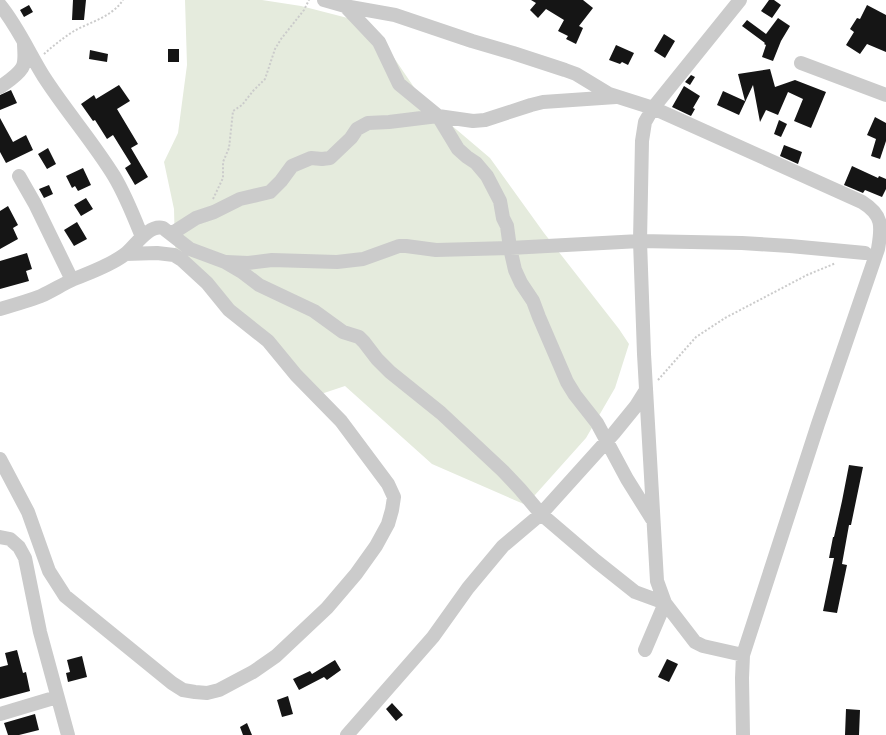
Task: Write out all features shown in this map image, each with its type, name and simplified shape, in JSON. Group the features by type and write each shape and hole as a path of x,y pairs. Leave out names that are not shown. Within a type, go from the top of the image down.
{"street":[{"path":"324,0 345,6 394,15 576,74 600,89 653,108 862,202 882,216 878,249 818,424 743,655 743,735"},
{"path":"740,0 653,108 645,122 642,141 640,241 646,390 657,581 660,593 665,603 699,645 743,655"},
{"path":"0,5 44,77 100,154 115,178 129,205 142,237"},
{"path":"345,6 379,42 399,84 438,116 458,149 476,163 488,176 500,201 515,270 521,283 533,301 567,382 596,423 627,479 653,521"},
{"path":"0,87 22,69 24,61 24,42"},
{"path":"801,63 886,95"},
{"path":"171,234 196,218 214,212 240,199 270,192 281,181 288,169 311,158 330,158 351,138 360,126 368,123 438,116 473,121 485,120 543,102 619,97"},
{"path":"19,176 35,204 72,280"},
{"path":"0,309 40,296 72,280 99,269 125,254 142,237 156,228 163,228 190,249 225,262 242,272 259,285 314,311 343,332 359,337 390,372 441,413 503,471 541,514 635,592 665,603"},
{"path":"225,262 248,263 272,260 337,262 363,259 399,246 436,250 510,248 640,241 742,243 865,253"},
{"path":"0,459 28,512 49,571 66,596 80,609 183,690 207,693 219,690 253,672 276,656 327,608 356,574 376,546 388,524 394,497 388,484 341,421 296,375 268,341 230,310 206,283 182,260 174,256 157,253 125,254"},
{"path":"347,735 434,637 468,588 503,546 541,514 606,442 636,406 646,390"},
{"path":"0,537 10,539 18,547 25,558 40,632 68,735"},
{"path":"645,650 665,603"},
{"path":"0,714 57,697"}],"path":[{"path":"35,61 74,31 108,14 123,0"},
{"path":"202,216 214,198 218,186 223,178 224,162 230,148 233,111 242,105 253,90 265,79 281,39 304,10 309,0"},
{"path":"646,390 660,378 696,337 725,318 807,275 836,263"}],"shaded area":[{"path":"185,0 262,0 301,6 371,24 424,102 490,158 544,233 619,329 629,344 615,388 586,438 526,505 432,464 345,386 318,395 175,247 174,209 164,162 178,133 187,65"}],"building":[{"path":"73,0 86,0 84,20 72,20"},
{"path":"531,0 583,0 593,8 579,26 583,28 576,44 566,39 568,36 558,31 564,20 546,9 538,18 530,10 536,3"},
{"path":"769,0 774,0 781,5 772,18 761,11"},
{"path":"29,5 33,12 24,17 20,10"},
{"path":"867,5 886,15 886,52 867,44 860,54 846,45 854,32 850,29 857,18 860,19"},
{"path":"778,18 790,26 781,41 773,61 762,57 766,45 764,44 765,43 742,26 747,20 766,34"},
{"path":"664,34 675,41 665,58 654,51"},
{"path":"616,45 634,53 628,65 622,62 620,64 609,60"},
{"path":"168,49 179,49 179,62 168,62"},
{"path":"90,50 108,54 107,62 89,59"},
{"path":"770,69 775,87 795,80 826,92 811,128 794,121 803,99 788,92 778,115 766,110 760,122 753,85 739,115 717,105 723,91 745,101 738,74"},
{"path":"691,75 695,77 690,85 685,82"},
{"path":"119,85 130,101 117,109 138,144 131,148 148,177 135,185 125,168 131,164 113,135 107,139 95,120 93,121 81,104 94,95 96,99"},
{"path":"684,86 700,96 693,108 695,109 691,116 672,107"},
{"path":"11,90 17,103 0,110 0,95"},
{"path":"875,117 886,123 886,141 880,159 871,156 876,139 867,135"},
{"path":"0,118 13,142 26,135 33,150 6,163 0,152"},
{"path":"779,120 787,124 781,137 774,134"},
{"path":"784,145 802,152 798,164 780,156"},
{"path":"48,148 56,164 47,169 38,154"},
{"path":"852,166 878,178 879,176 886,179 886,189 882,197 865,190 863,193 844,185"},
{"path":"83,168 91,185 78,191 75,186 72,188 66,176"},
{"path":"49,185 53,194 44,198 39,189"},
{"path":"86,198 93,209 81,216 74,205"},
{"path":"8,206 18,225 13,228 18,239 0,249 0,211"},
{"path":"77,222 87,239 74,246 64,230"},
{"path":"27,253 32,269 26,271 29,281 0,289 0,261"},
{"path":"849,465 863,467 851,525 849,525 842,564 847,565 837,613 823,611 834,558 829,558"},
{"path":"17,650 23,673 26,672 30,691 0,699 0,667 8,665 5,653"},
{"path":"82,656 87,677 68,682 66,673 70,672 67,660"},
{"path":"667,659 678,664 669,682 658,677"},
{"path":"335,660 341,670 327,680 324,677 299,690 293,679 310,671 312,674"},
{"path":"288,696 293,714 282,717 277,700"},
{"path":"392,703 403,715 396,721 386,709"},
{"path":"846,709 860,710 859,735 845,735"},
{"path":"35,714 39,730 19,735 8,735 4,723"},
{"path":"247,723 252,735 243,735 240,727"}]}
